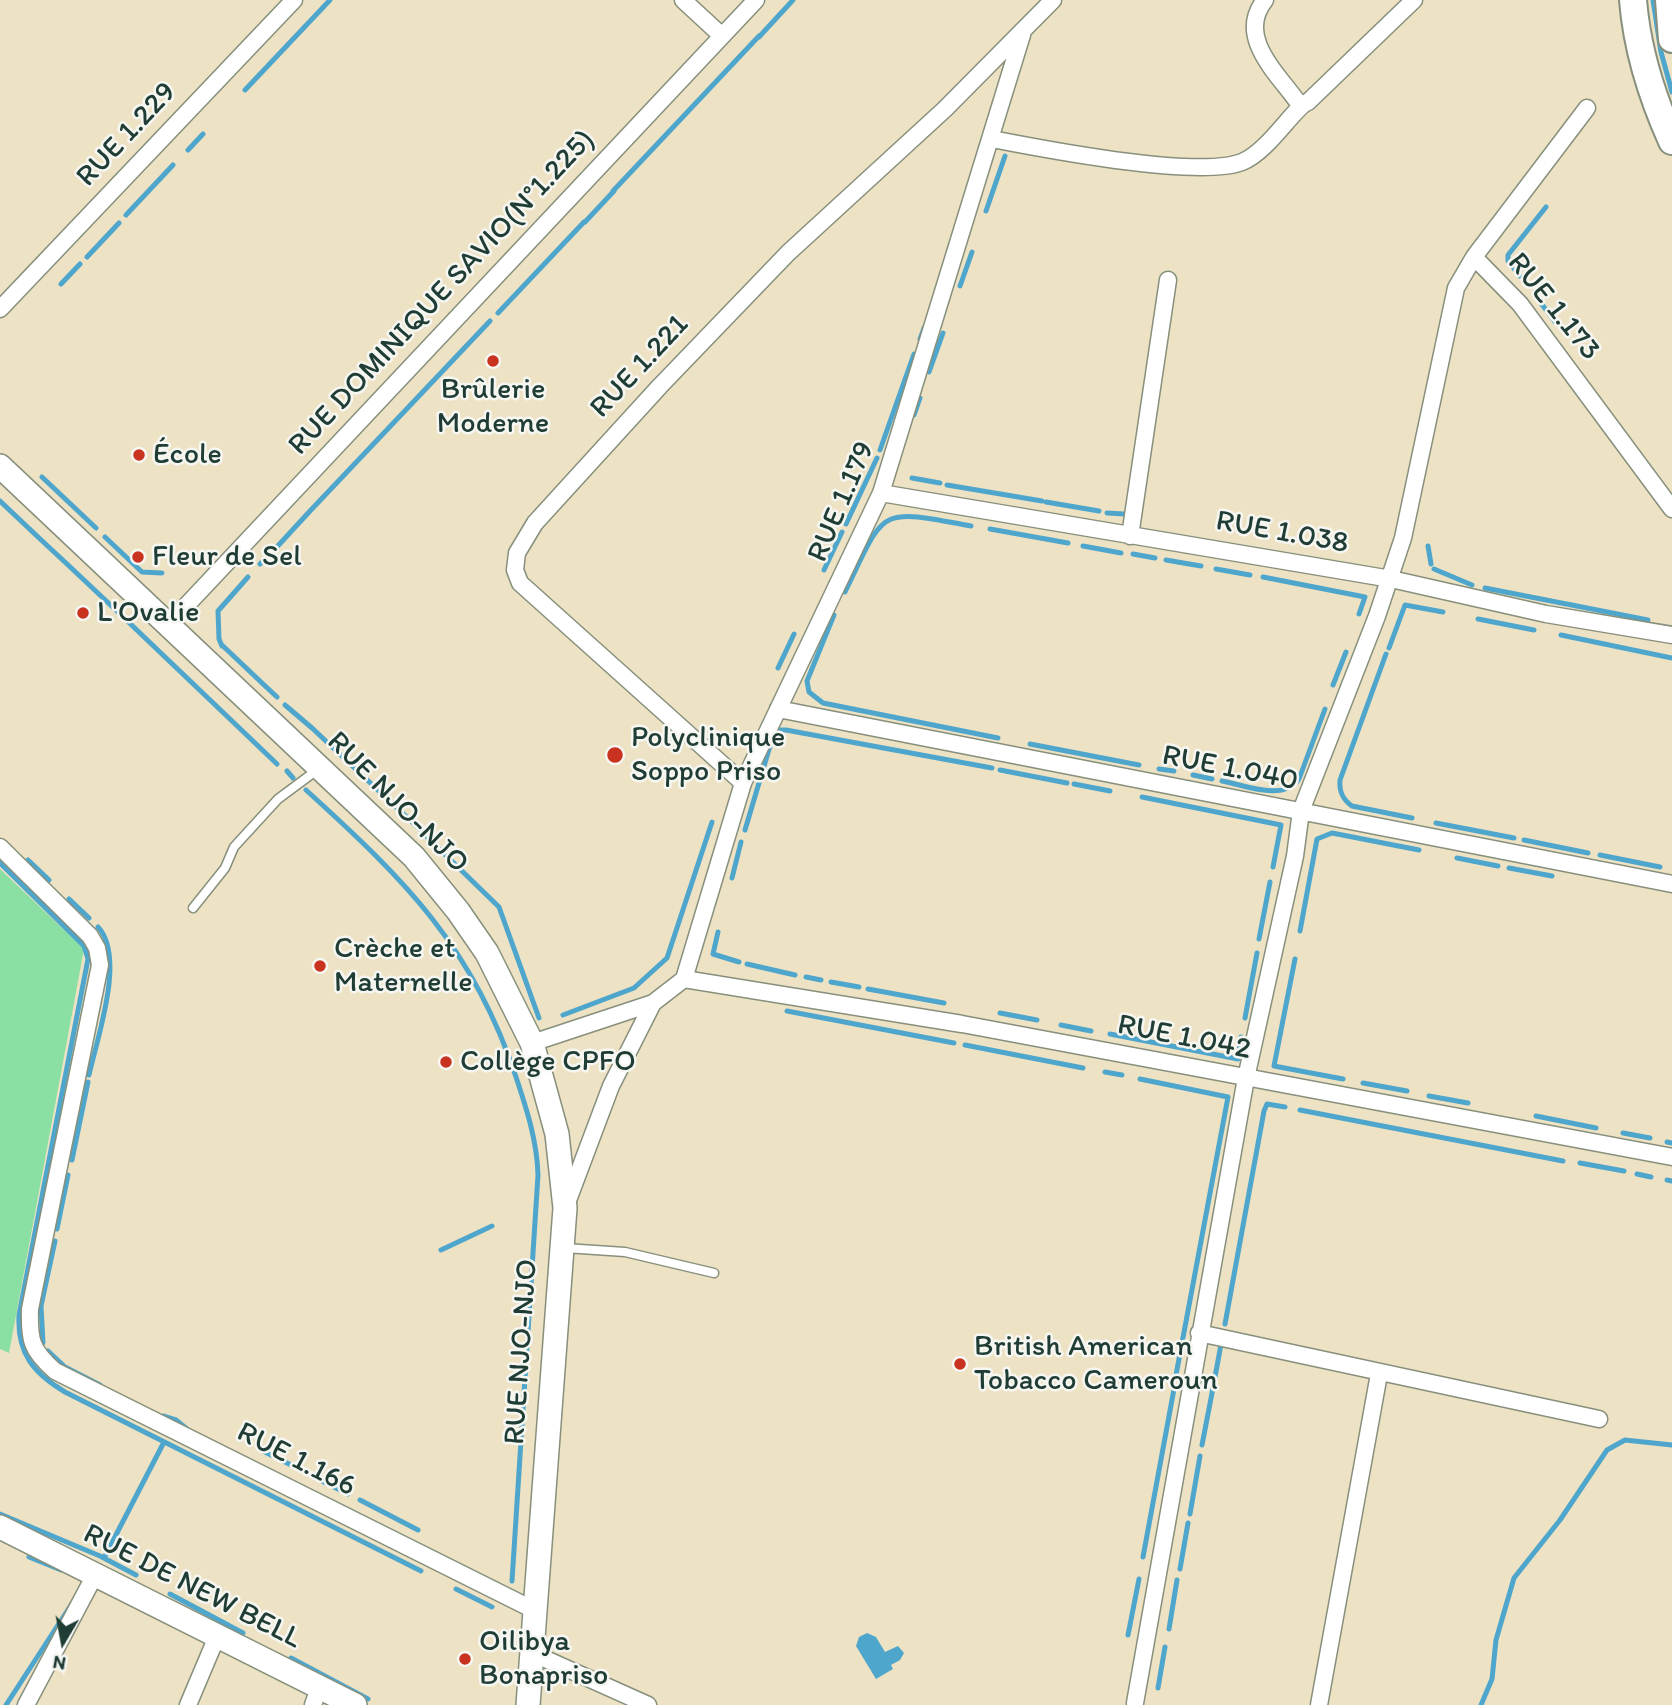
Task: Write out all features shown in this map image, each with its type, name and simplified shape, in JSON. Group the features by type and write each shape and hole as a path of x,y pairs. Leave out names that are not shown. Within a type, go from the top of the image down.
{"highway":[{"path":"1633,0 1638,39 1656,106 1672,141"},
{"path":"1669,0 1672,39"}],"main road":[{"name":"RUE NJO-NJO","path":"0,466 414,857 458,911 487,953 532,1043 557,1134 565,1208 528,1705"},
{"name":"RUE DE NEW BELL","path":"0,1527 218,1634 316,1696 355,1705"}],"street":[{"name":"RUE 1.229","path":"0,309 294,0"},
{"path":"683,0 722,36"},
{"name":"RUE DOMINIQUE SAVIO(N°1.225)","path":"168,625 756,0"},
{"name":"RUE 1.221","path":"743,783 520,583 515,570 517,554 535,523 660,386 788,253 1022,34 1052,0"},
{"path":"1265,0 1253,19 1255,38 1267,62 1303,104"},
{"path":"992,139 1049,150 1211,168 1229,166 1255,156 1285,127 1303,104 1414,0"},
{"name":"RUE 1.179","path":"684,979 743,783 881,493 992,139 1022,34"},
{"name":"RUE 1.173","path":"1587,108 1474,257 1520,304 1672,509"},
{"path":"1135,1703 1246,1078 1295,856 1301,811 1391,579 1403,538 1448,314 1456,288 1474,257"},
{"path":"1130,536 1168,280"},
{"name":"RUE 1.038","path":"881,493 1391,579 1546,614 1672,635"},
{"name":"RUE 1.040","path":"778,709 1672,884"},
{"name":"RUE 1.166","path":"0,847 90,936 97,948 100,965 30,1309 29,1332 36,1354 55,1371 534,1610"},
{"path":"532,1043 653,1003 684,979"},
{"name":"RUE 1.042","path":"684,979 962,1024 1672,1157"},
{"path":"565,1208 611,1086 653,1003"},
{"path":"1199,1333 1379,1374 1600,1419"},
{"path":"1319,1705 1379,1374"},
{"path":"26,1705 96,1573"},
{"path":"188,1705 218,1634"},
{"path":"532,1653 648,1705"}],"lane":[{"path":"193,908 225,868 234,847 278,799 320,768"},
{"path":"562,1248 625,1252 714,1273"}],"green space":[{"path":"0,869 84,949 9,1353 0,1349"}],"water":[{"path":"867,1633 876,1637 885,1652 898,1646 904,1653 900,1660 891,1665 893,1669 876,1679 856,1646 859,1637"}],"waterway":[{"path":"245,90 330,0"},
{"path":"759,37 793,0"},
{"path":"1653,0 1661,52 1672,92"},
{"path":"613,191 759,36"},
{"path":"188,150 203,134"},
{"path":"986,211 1005,156"},
{"path":"126,215 173,165"},
{"path":"585,222 614,191"},
{"path":"1520,276 1508,261 1508,255 1546,207"},
{"path":"498,313 584,222"},
{"path":"87,257 119,223"},
{"path":"960,286 972,252"},
{"path":"61,284 80,264"},
{"path":"1537,298 1556,323"},
{"path":"310,511 490,321"},
{"path":"920,339 924,328"},
{"path":"929,372 943,333"},
{"path":"880,450 914,354"},
{"path":"914,415 920,398"},
{"path":"846,524 877,458"},
{"path":"42,477 96,528"},
{"path":"912,478 940,483"},
{"path":"947,485 1042,501"},
{"path":"0,501 38,537"},
{"path":"1046,502 1099,511"},
{"path":"275,549 310,511"},
{"path":"1107,513 1124,514"},
{"path":"845,592 878,529 888,521 900,517 917,517 971,526"},
{"path":"990,529 1068,543"},
{"path":"824,570 842,532"},
{"path":"38,537 67,564"},
{"path":"105,537 142,572 162,573"},
{"path":"1083,546 1121,553"},
{"path":"1428,546 1431,564"},
{"path":"260,564 275,549"},
{"path":"1133,554 1155,558"},
{"path":"1166,560 1201,566"},
{"path":"67,564 119,613"},
{"path":"1216,569 1250,575"},
{"path":"1434,569 1472,585"},
{"path":"222,646 219,639 218,611 248,577"},
{"path":"1263,577 1365,597 1359,614"},
{"path":"1485,588 1648,620"},
{"path":"1389,648 1405,605 1443,612"},
{"path":"119,613 277,764"},
{"path":"834,615 807,681 809,692 823,703 998,738"},
{"path":"1478,619 1534,630"},
{"path":"778,668 794,634"},
{"path":"1561,635 1672,658"},
{"path":"223,646 262,683"},
{"path":"1333,685 1346,652"},
{"path":"1386,654 1340,780 1340,788 1344,798 1352,806 1412,818"},
{"path":"262,683 277,697"},
{"path":"285,705 312,728"},
{"path":"1222,781 1274,791 1292,786 1299,779 1325,709"},
{"path":"312,728 397,808"},
{"path":"774,734 777,730 786,730 992,768"},
{"path":"1030,744 1139,765"},
{"path":"745,830 770,746"},
{"path":"1159,769 1174,771"},
{"path":"1000,770 1067,783"},
{"path":"287,771 293,778"},
{"path":"1193,775 1212,779"},
{"path":"1074,784 1110,791"},
{"path":"306,790 405,886 457,953 499,1031 531,1126 538,1175 512,1581"},
{"path":"1142,797 1281,825 1273,867"},
{"path":"397,808 426,835"},
{"path":"563,1015 634,988 667,958 712,822"},
{"path":"1436,823 1514,838"},
{"path":"1300,931 1317,839 1332,833 1419,850"},
{"path":"426,836 499,907 539,1018"},
{"path":"1524,840 1588,853"},
{"path":"732,878 741,842"},
{"path":"1600,855 1660,867"},
{"path":"1457,858 1498,866"},
{"path":"28,860 49,880"},
{"path":"0,863 84,946 88,959 19,1315 21,1340 29,1361 44,1377 65,1392 421,1571"},
{"path":"1509,868 1552,876"},
{"path":"1259,939 1270,882"},
{"path":"69,899 89,918"},
{"path":"89,1075 103,1020 110,977 106,940 98,927"},
{"path":"718,932 713,954 739,962"},
{"path":"1245,1018 1257,953"},
{"path":"1295,959 1274,1066 1343,1079"},
{"path":"747,964 795,975"},
{"path":"806,977 821,980"},
{"path":"831,982 859,987"},
{"path":"868,989 944,1003"},
{"path":"787,1011 954,1043"},
{"path":"1000,1013 1037,1020"},
{"path":"1061,1025 1091,1031"},
{"path":"1110,1034 1238,1059 1241,1037"},
{"path":"965,1045 1083,1068"},
{"path":"1105,1072 1122,1075"},
{"path":"1140,1079 1228,1097 1176,1375"},
{"path":"72,1160 88,1082"},
{"path":"1363,1083 1407,1091"},
{"path":"1429,1096 1468,1103"},
{"path":"1225,1324 1264,1111 1267,1104 1285,1107"},
{"path":"1300,1110 1563,1161"},
{"path":"1536,1116 1596,1128"},
{"path":"1623,1133 1650,1138"},
{"path":"1667,1142 1672,1143"},
{"path":"1580,1163 1624,1171"},
{"path":"1637,1174 1651,1177"},
{"path":"57,1229 68,1175"},
{"path":"1667,1180 1672,1181"},
{"path":"441,1250 492,1226"},
{"path":"43,1343 41,1306 55,1241"},
{"path":"1215,1377 1222,1339"},
{"path":"48,1351 65,1367 100,1385"},
{"path":"1202,1445 1213,1388"},
{"path":"1143,1557 1174,1389"},
{"path":"163,1416 176,1420 187,1429"},
{"path":"1481,1705 1492,1679 1496,1640 1514,1578 1560,1520 1607,1450 1625,1440 1672,1445"},
{"path":"104,1558 163,1444"},
{"path":"263,1451 293,1466"},
{"path":"1190,1514 1200,1456"},
{"path":"312,1476 348,1494"},
{"path":"360,1500 418,1530"},
{"path":"0,1514 100,1556 136,1575"},
{"path":"1180,1569 1188,1523"},
{"path":"29,1557 61,1570"},
{"path":"1128,1635 1139,1579"},
{"path":"1169,1629 1177,1580"},
{"path":"456,1589 492,1607"},
{"path":"170,1594 243,1633"},
{"path":"6,1705 73,1602"},
{"path":"1158,1688 1165,1647"},
{"path":"291,1658 368,1699"}],"place":[{"name":"Brûlerie Moderne","path":"493,361"},
{"name":"École","path":"139,455"},
{"name":"Fleur de Sel","path":"138,557"},
{"name":"L'Ovalie","path":"83,613"},
{"name":"Polyclinique Soppo Priso","path":"615,755"},
{"name":"Crèche et Maternelle","path":"320,966"},
{"name":"Collège CPFO","path":"446,1062"},
{"name":"British American Tobacco Cameroun","path":"960,1364"},
{"name":"Oilibya Bonapriso","path":"465,1659"}]}
